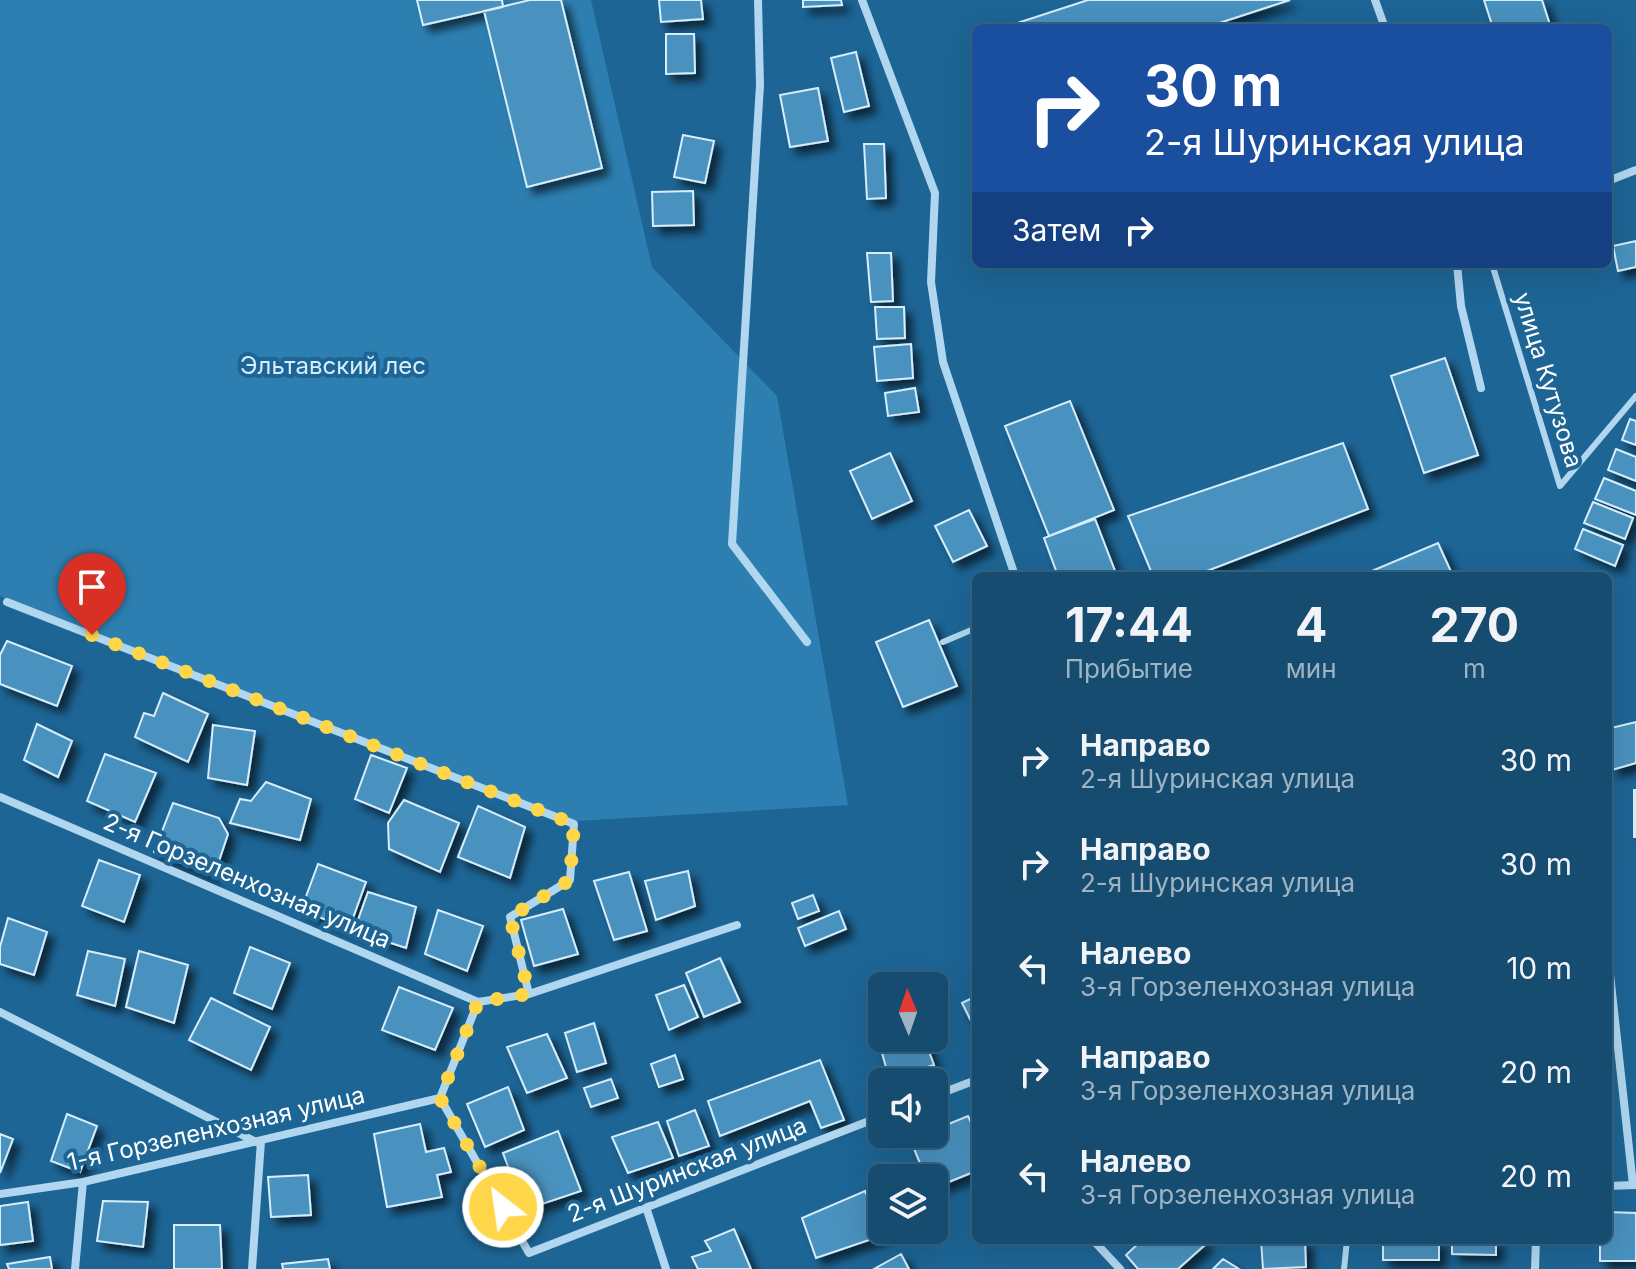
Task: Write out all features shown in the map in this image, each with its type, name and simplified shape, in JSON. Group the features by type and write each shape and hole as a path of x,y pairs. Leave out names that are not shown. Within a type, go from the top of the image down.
{"street":[{"path":"758,0 760,85 732,544 807,642"},
{"path":"862,0 935,193 931,282 943,362 1014,572"},
{"path":"1375,0 1384,24"},
{"path":"1612,179 1636,170"},
{"path":"1457,268 1461,306 1481,388"},
{"path":"7,602 574,824 570,880 510,917 529,994"},
{"name":"2-я Горзеленхозная улица","path":"0,797 478,1002"},
{"path":"440,1098 478,1002 529,994 737,925"},
{"path":"1612,991 1634,1185 1612,1186"},
{"path":"0,1012 258,1141 252,1269"},
{"path":"948,1091 972,1082"},
{"name":"1-я Горзеленхозная улица","path":"0,1194 83,1182 440,1098"},
{"name":"2-я Шуринская улица","path":"440,1098 529,1253 868,1121"},
{"path":"75,1269 83,1182"},
{"path":"646,1207 666,1269"},
{"path":"1097,1244 1120,1269"},
{"path":"1535,1269 1536,1244"}],"lane":[{"name":"улица Кутузова","path":"1493,268 1560,486 1636,396"},
{"path":"943,642 972,630"},
{"path":"1344,1269 1347,1244"}],"green space":[{"name":"Эльтавский лес","path":"0,0 591,0 652,267 777,396 848,805 576,821 0,596"}],"building":[{"path":"417,0 502,0 503,7 423,25"},
{"path":"530,0 561,0 602,168 527,187 484,11"},
{"path":"659,0 701,0 703,19 661,22"},
{"path":"803,0 841,0 842,5 803,7"},
{"path":"1088,0 1290,0 1216,24 1014,24"},
{"path":"1484,0 1542,0 1550,24 1492,24"},
{"path":"666,34 694,34 695,73 666,74"},
{"path":"856,52 869,106 844,112 831,58"},
{"path":"818,88 828,141 790,147 780,95"},
{"path":"683,135 714,141 705,183 674,177"},
{"path":"864,144 884,144 886,198 867,199"},
{"path":"693,191 694,225 653,226 652,192"},
{"path":"1636,241 1636,267 1618,271 1613,246"},
{"path":"867,253 891,253 893,301 871,302"},
{"path":"875,307 904,307 905,338 877,339"},
{"path":"911,344 913,378 877,381 874,347"},
{"path":"1445,358 1478,455 1424,473 1391,376"},
{"path":"915,388 919,412 888,416 885,393"},
{"path":"1070,401 1114,510 1049,536 1005,426"},
{"path":"1630,419 1636,421 1636,445 1622,440"},
{"path":"1343,443 1368,509 1204,572 1151,572 1128,516"},
{"path":"1616,449 1636,457 1636,481 1608,470"},
{"path":"890,453 912,501 872,519 850,471"},
{"path":"1604,478 1636,491 1636,515 1595,499"},
{"path":"1593,502 1633,518 1625,539 1584,523"},
{"path":"969,510 987,546 953,562 935,526"},
{"path":"1095,519 1115,572 1057,572 1044,538"},
{"path":"1583,529 1623,545 1615,566 1575,549"},
{"path":"1438,543 1451,572 1369,572"},
{"path":"929,620 957,686 903,707 876,642"},
{"path":"7,641 72,666 57,706 0,684 0,655"},
{"path":"163,693 208,714 188,762 135,737 144,713 154,716"},
{"path":"1636,722 1636,763 1612,770 1612,728"},
{"path":"37,724 72,741 58,777 24,760"},
{"path":"213,725 255,731 247,785 208,778"},
{"path":"105,754 156,773 135,822 87,801"},
{"path":"371,755 407,768 389,813 355,799"},
{"path":"266,782 311,799 300,840 230,823 240,799 251,801"},
{"path":"1636,790 1636,837 1634,837"},
{"path":"404,800 459,823 440,872 389,849 388,823"},
{"path":"173,803 219,818 228,834 214,876 154,852"},
{"path":"478,806 525,827 510,878 458,857"},
{"path":"99,860 140,875 124,922 82,906"},
{"path":"318,864 366,882 349,929 301,910"},
{"path":"688,871 695,906 656,920 645,881"},
{"path":"629,872 647,931 614,940 594,881"},
{"path":"368,892 416,907 406,948 354,931"},
{"path":"813,895 819,911 798,919 792,903"},
{"path":"563,909 578,954 534,966 521,920"},
{"path":"438,910 483,926 467,971 425,954"},
{"path":"839,911 846,929 805,946 798,928"},
{"path":"8,918 47,932 34,975 0,964 0,947"},
{"path":"250,947 290,963 272,1009 234,993"},
{"path":"88,951 125,959 115,1006 77,995"},
{"path":"139,951 188,965 174,1023 126,1007"},
{"path":"720,958 740,1002 704,1017 686,973"},
{"path":"684,985 698,1017 669,1030 656,995"},
{"path":"399,987 453,1008 435,1050 382,1030"},
{"path":"211,998 270,1027 251,1070 189,1040"},
{"path":"972,998 972,1023 962,1003"},
{"path":"594,1023 606,1063 577,1072 565,1033"},
{"path":"547,1034 567,1078 527,1093 507,1047"},
{"path":"882,1052 929,1052 934,1065 924,1068 886,1068"},
{"path":"675,1055 683,1079 659,1087 651,1064"},
{"path":"820,1060 844,1120 821,1128 810,1101 720,1136 708,1101"},
{"path":"611,1079 618,1098 591,1107 584,1088"},
{"path":"508,1087 524,1130 485,1147 467,1104"},
{"path":"695,1110 709,1146 679,1156 667,1121"},
{"path":"67,1114 97,1126 80,1172 51,1161"},
{"path":"968,1116 972,1125 972,1173 948,1182 948,1164 920,1164 914,1148 948,1148 948,1124"},
{"path":"658,1122 673,1158 628,1173 612,1137"},
{"path":"420,1124 426,1152 444,1148 451,1172 437,1175 442,1197 387,1207 374,1134"},
{"path":"558,1131 581,1191 524,1210 503,1153"},
{"path":"0,1134 13,1139 0,1173"},
{"path":"308,1175 311,1215 271,1217 268,1177"},
{"path":"865,1191 868,1198 868,1240 816,1258 802,1218"},
{"path":"103,1201 148,1202 143,1247 97,1241"},
{"path":"28,1202 33,1241 0,1245 0,1206"},
{"path":"1612,1212 1636,1213 1636,1261 1600,1261 1600,1244 1612,1244"},
{"path":"174,1225 220,1225 222,1269 174,1269"},
{"path":"734,1229 751,1269 698,1269 692,1257 711,1251 705,1241"},
{"path":"1138,1244 1206,1244 1178,1269 1138,1269 1126,1255"},
{"path":"1261,1244 1305,1244 1306,1267 1263,1269"},
{"path":"1383,1244 1439,1244 1439,1260 1383,1260"},
{"path":"1452,1244 1496,1244 1496,1255 1452,1254"},
{"path":"901,1254 909,1269 874,1269"},
{"path":"50,1257 52,1269 9,1269 7,1264"},
{"path":"328,1259 330,1269 283,1269 282,1264"},
{"path":"1223,1259 1239,1269 1213,1269"}],"route":[{"path":"92,635 574,824 570,880 510,917 529,994 478,1002 440,1098 503,1207"}]}
